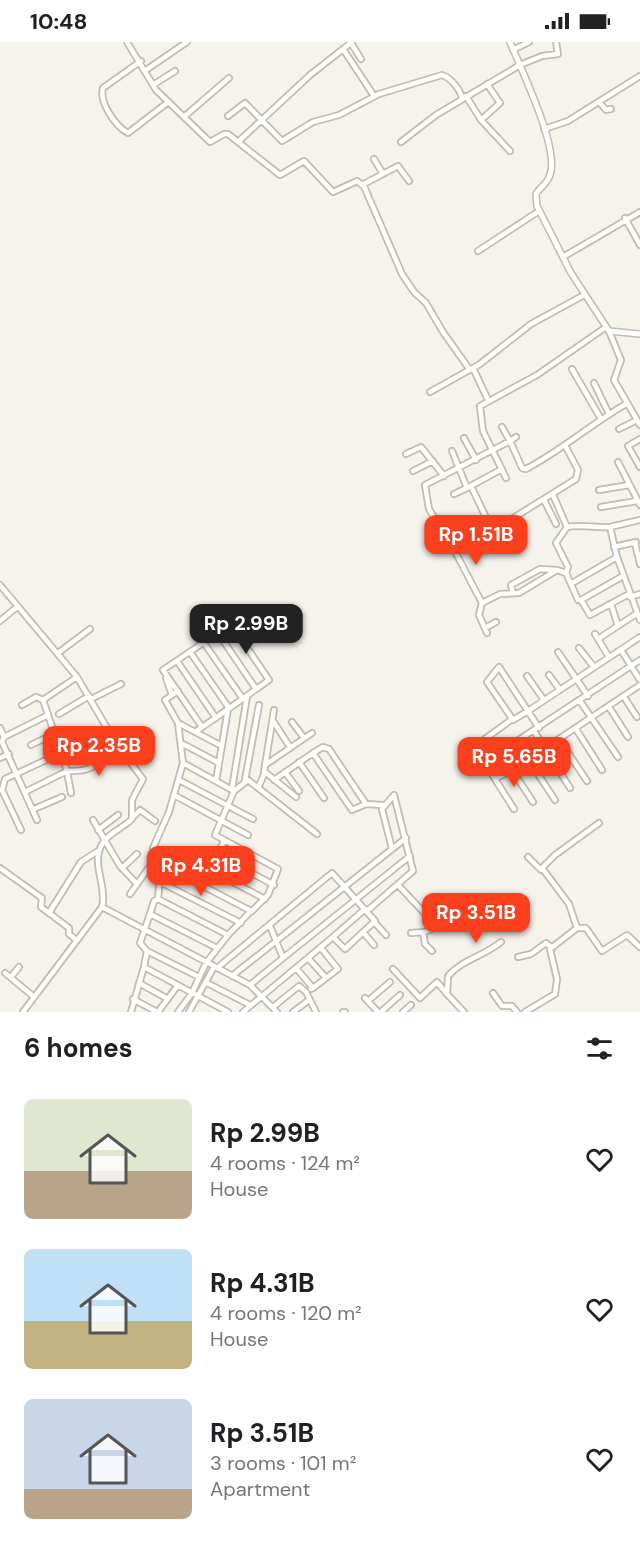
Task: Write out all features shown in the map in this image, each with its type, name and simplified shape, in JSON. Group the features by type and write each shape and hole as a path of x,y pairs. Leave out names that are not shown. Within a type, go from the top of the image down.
{"street":[{"path":"127,42 141,61 153,85 167,103 185,116 210,142 225,133 278,175 285,174 303,161 333,192 357,181 363,184 402,274 414,292 426,303 489,400"},
{"path":"146,70 187,42"},
{"path":"238,142 310,75 352,42 362,59"},
{"path":"510,42 544,129 552,169 549,178 536,194 540,211 584,295 607,329 621,360 614,378 626,404 639,422 619,429"},
{"path":"513,50 529,42"},
{"path":"401,142 436,115 520,65 543,56 558,54 556,42"},
{"path":"343,49 374,96"},
{"path":"141,61 104,88 102,95 109,112 128,133 167,103"},
{"path":"153,85 175,71"},
{"path":"228,116 244,103 284,141 313,122 339,115 374,96 444,75 510,151"},
{"path":"544,129 564,123 600,103 640,76"},
{"path":"185,116 229,78"},
{"path":"481,120 500,103 487,84"},
{"path":"600,103 606,110 610,109"},
{"path":"374,159 383,174"},
{"path":"363,184 399,166 409,181"},
{"path":"478,251 540,211"},
{"path":"563,257 625,218 640,212"},
{"path":"625,218 640,245"},
{"path":"430,392 471,369 531,324 584,295"},
{"path":"506,478 483,431 479,415 480,406 530,379 607,329 640,334"},
{"path":"572,369 601,419"},
{"path":"594,383 609,414"},
{"path":"502,427 525,470 566,447 601,419 626,404"},
{"path":"443,532 429,509 424,487 516,437"},
{"path":"464,438 476,460"},
{"path":"640,439 628,446 640,467"},
{"path":"406,454 421,447 444,476"},
{"path":"456,552 491,528 553,495 579,475 566,447"},
{"path":"452,451 491,528"},
{"path":"413,471 433,461"},
{"path":"601,507 639,503 618,462"},
{"path":"454,494 502,469"},
{"path":"599,490 629,484"},
{"path":"553,495 567,527"},
{"path":"544,500 556,524"},
{"path":"567,527 610,527 640,520"},
{"path":"567,527 556,543 568,567 566,573 578,600"},
{"path":"610,527 623,576 640,620"},
{"path":"449,540 482,603"},
{"path":"614,547 636,542 640,564"},
{"path":"574,582 617,557"},
{"path":"513,593 511,585 537,571 557,570 566,573"},
{"path":"496,622 486,631 478,612 482,603 500,594 513,593 532,585 557,570"},
{"path":"537,571 542,579"},
{"path":"527,576 532,585"},
{"path":"623,576 581,599 589,615 630,596 640,594"},
{"path":"0,585 77,677 117,745 143,779 132,800 133,817"},
{"path":"611,604 618,626"},
{"path":"0,621 17,607"},
{"path":"609,657 596,637 636,614"},
{"path":"163,670 231,624 270,680 195,732"},
{"path":"58,653 90,629"},
{"path":"218,633 256,689"},
{"path":"482,741 640,637"},
{"path":"178,1012 192,993 207,963 228,935 265,899 274,885 279,869 224,842 214,834 234,789 245,697 204,643"},
{"path":"579,648 594,667"},
{"path":"621,650 640,680"},
{"path":"190,652 229,708 216,781"},
{"path":"558,652 588,696"},
{"path":"514,809 485,762 640,660"},
{"path":"177,661 216,718"},
{"path":"511,720 487,682 499,667 539,728"},
{"path":"163,670 202,727"},
{"path":"163,670 172,695"},
{"path":"549,675 560,690"},
{"path":"527,676 544,700"},
{"path":"43,700 77,677"},
{"path":"59,714 90,697 122,684"},
{"path":"495,779 593,718 640,685"},
{"path":"178,691 165,700 178,723 183,744 183,763 174,795 153,848 159,865 158,899 154,902 140,944 147,951 199,977"},
{"path":"624,696 636,715 640,709"},
{"path":"22,705 36,698 43,700"},
{"path":"43,700 67,771 71,793"},
{"path":"580,701 618,757"},
{"path":"234,789 243,782 259,705"},
{"path":"609,707 628,737"},
{"path":"258,788 264,772 274,710"},
{"path":"4,737 48,715"},
{"path":"273,721 290,747"},
{"path":"292,722 304,738"},
{"path":"178,723 222,746"},
{"path":"0,728 4,737 2,741 27,791 37,819"},
{"path":"576,729 602,770"},
{"path":"534,731 570,788"},
{"path":"265,765 312,733"},
{"path":"31,745 54,734"},
{"path":"560,739 588,781"},
{"path":"183,744 219,763"},
{"path":"27,791 67,771 81,771 95,766 117,745"},
{"path":"268,745 276,757"},
{"path":"274,780 322,747 329,749 366,804"},
{"path":"21,830 1,790 6,777 61,753"},
{"path":"313,753 353,811 366,804 383,805"},
{"path":"0,758 9,754"},
{"path":"528,759 555,800"},
{"path":"299,762 324,798"},
{"path":"183,763 234,789"},
{"path":"512,770 532,802"},
{"path":"264,772 296,797"},
{"path":"285,772 299,791"},
{"path":"179,780 253,819"},
{"path":"243,782 258,788 317,834"},
{"path":"174,795 248,835"},
{"path":"243,1012 413,872 396,796 392,796 383,805 382,810 392,849"},
{"path":"34,809 62,797"},
{"path":"22,1012 75,939 102,907 104,890 97,861 98,851 104,841 140,810 155,821"},
{"path":"98,830 118,815"},
{"path":"93,819 104,841 116,854 122,868 136,883"},
{"path":"542,871 542,867 555,855 599,823"},
{"path":"232,976 406,838"},
{"path":"202,885 224,842"},
{"path":"49,913 81,862 98,851"},
{"path":"122,868 137,854"},
{"path":"218,855 274,885"},
{"path":"250,985 355,898 410,856"},
{"path":"528,857 565,898 573,911 577,928"},
{"path":"159,865 162,864 251,912"},
{"path":"130,894 150,866"},
{"path":"0,867 42,898 40,906 69,928 69,934 75,939"},
{"path":"210,870 265,899"},
{"path":"189,1012 215,967 270,926 331,874 366,910 386,935"},
{"path":"160,882 241,923"},
{"path":"398,885 429,918 440,925 423,932 411,933"},
{"path":"158,899 228,935"},
{"path":"102,907 250,985 263,995 277,1012"},
{"path":"150,914 218,948"},
{"path":"333,937 345,949 375,923"},
{"path":"270,926 283,958"},
{"path":"551,948 577,928 586,928 602,951 627,935 640,946"},
{"path":"423,932 425,944 432,951"},
{"path":"364,933 374,945"},
{"path":"447,994 447,981 450,974 501,942"},
{"path":"518,957 531,954 546,943 551,948 557,979 556,992 551,999 525,1012"},
{"path":"306,992 338,969 321,948"},
{"path":"131,1012 147,951"},
{"path":"308,958 326,978"},
{"path":"11,977 19,967"},
{"path":"144,967 228,1012"},
{"path":"296,968 313,988"},
{"path":"393,969 425,1005"},
{"path":"5,973 33,996"},
{"path":"390,982 366,999 379,1012 400,994"},
{"path":"420,998 437,982 464,1012"},
{"path":"139,983 168,999"},
{"path":"207,983 250,1006 254,1012"},
{"path":"133,999 158,1012 178,985"},
{"path":"273,1007 298,986 306,992 316,1012"},
{"path":"493,993 502,1006 512,1006 517,1012"},
{"path":"293,1012 309,999"},
{"path":"209,1012 214,1005"},
{"path":"403,1012 411,1005"}]}
